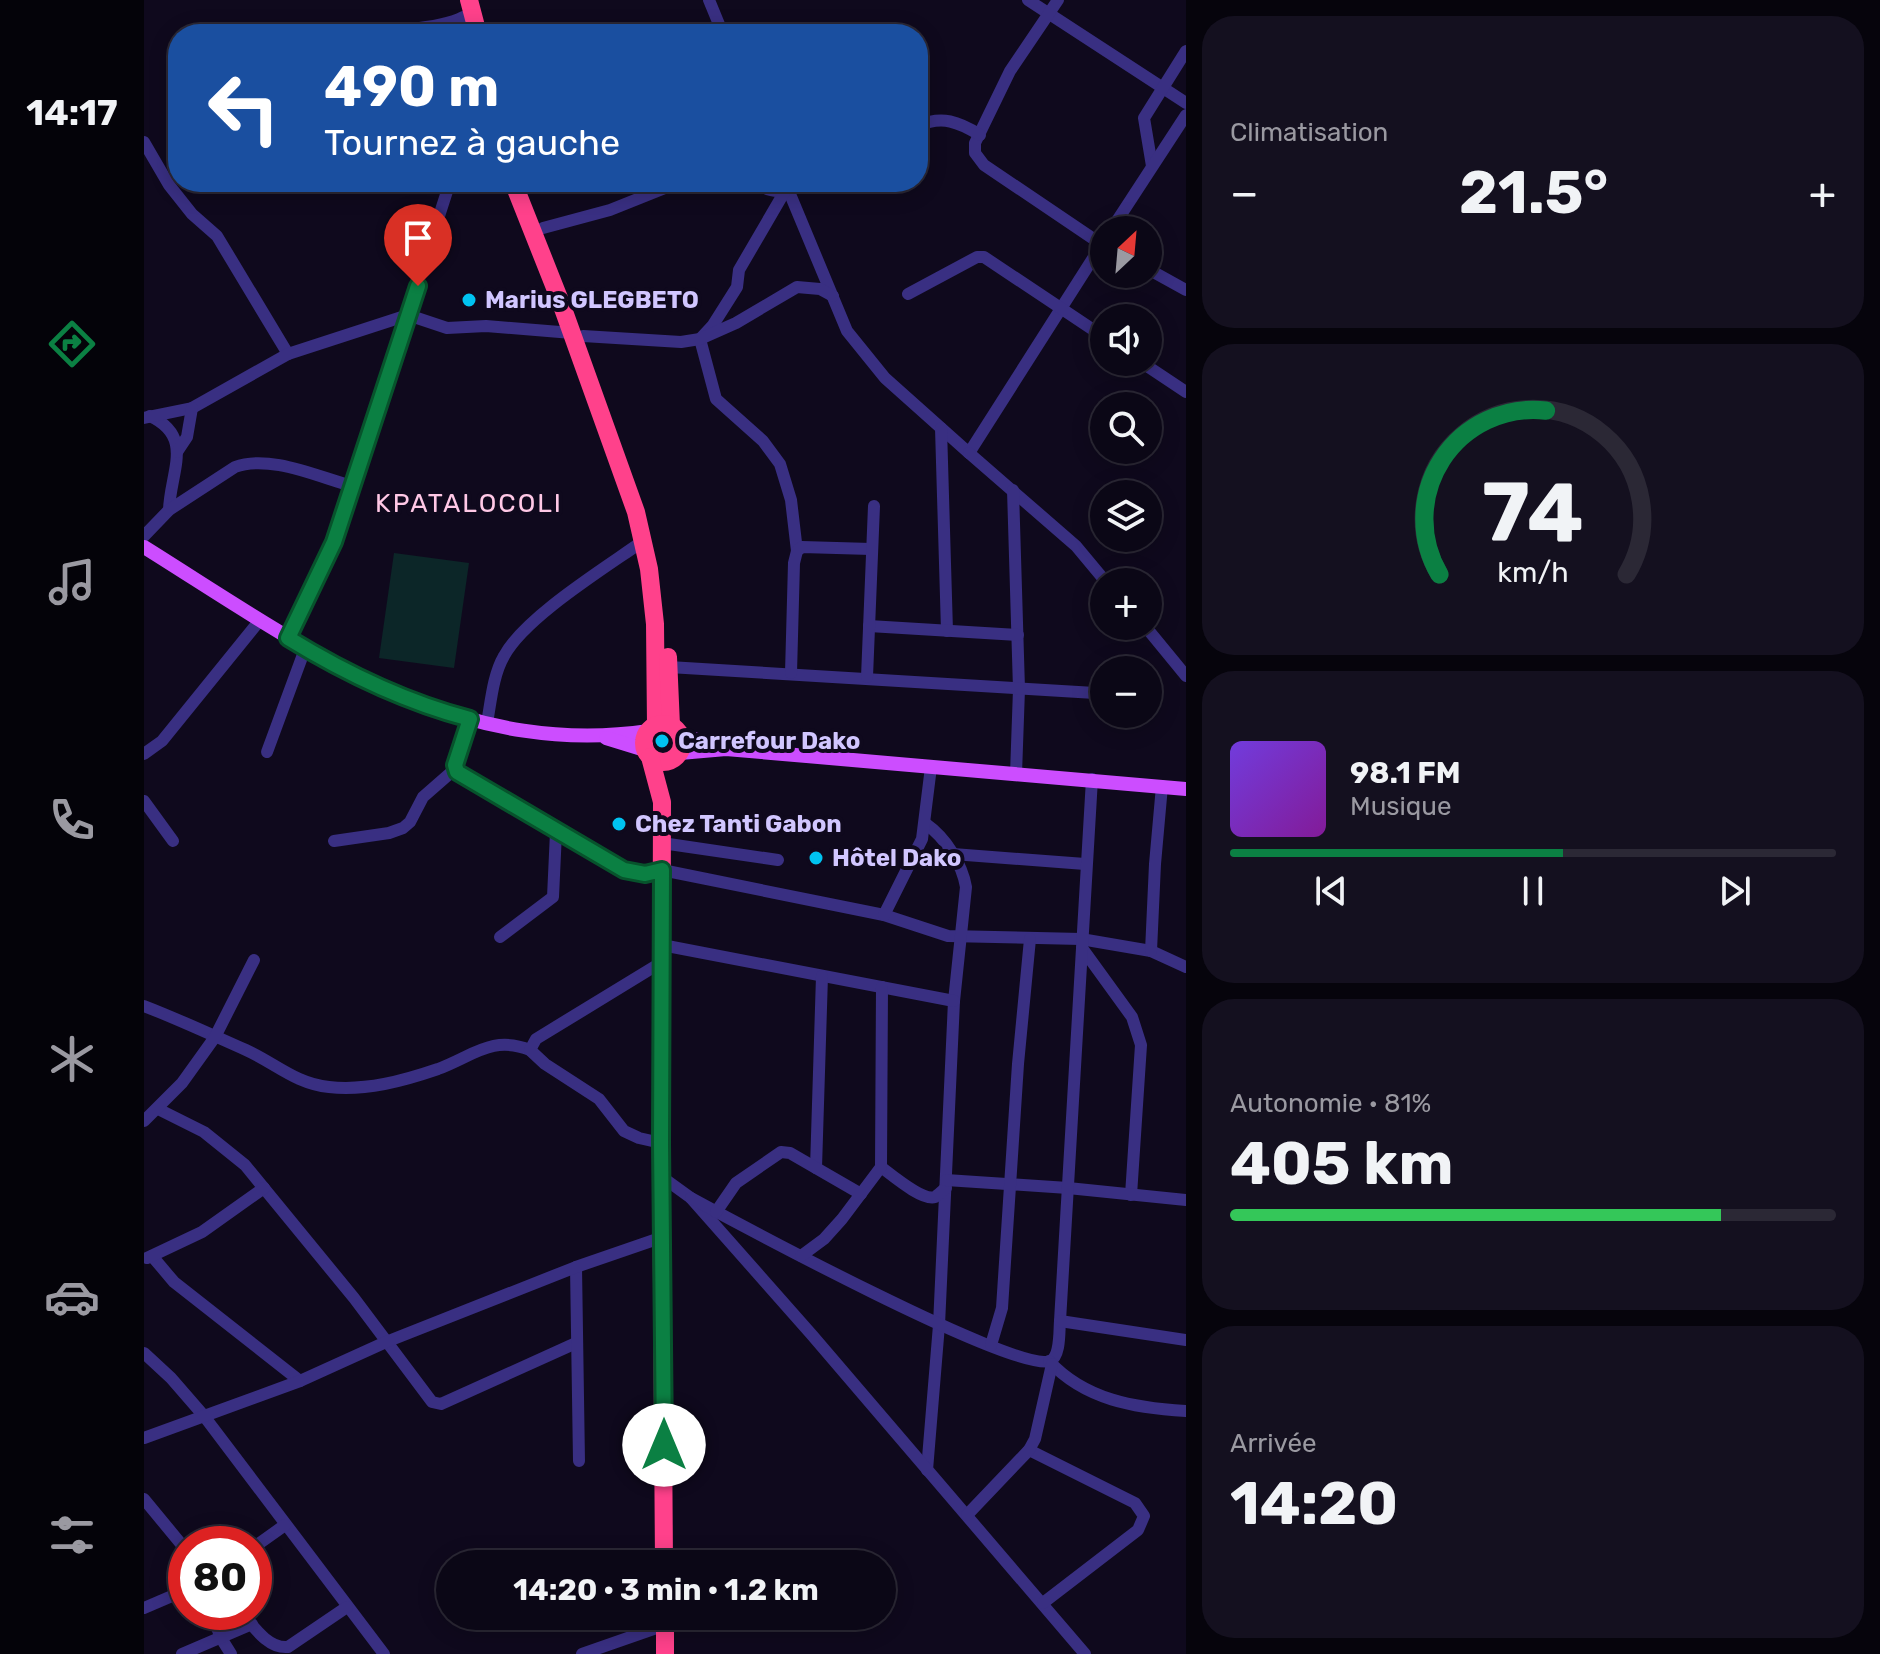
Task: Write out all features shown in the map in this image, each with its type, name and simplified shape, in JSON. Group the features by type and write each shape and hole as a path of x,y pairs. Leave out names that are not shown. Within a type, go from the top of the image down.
{"highway":[{"path":"517,192 640,488 660,568 669,667 669,738 662,802 664,1550"},
{"path":"530,192 643,541 669,738 664,763 648,754"},
{"path":"662,802 644,741 669,738"},
{"path":"665,1630 665,1654"}],"main road":[{"path":"144,547 305,649 390,692 487,723 550,734 669,738 726,749 1186,789"},
{"path":"602,737 648,754"}],"street":[{"path":"709,0 719,24"},
{"path":"1028,0 1186,103"},
{"path":"1058,0 1010,71 975,143 975,153 984,165 1090,235"},
{"path":"443,24 454,22 465,13"},
{"path":"1152,166 1144,118 1186,51"},
{"path":"1120,216 1186,115"},
{"path":"928,123 940,120 958,122 980,135"},
{"path":"144,142 168,183"},
{"path":"175,192 192,214 217,236 288,354"},
{"path":"288,638 334,542 447,192"},
{"path":"543,228 610,210 655,192"},
{"path":"700,339 713,325 737,287 739,270 784,192"},
{"path":"788,192 847,331 885,378 1076,546 1094,568"},
{"path":"908,294 977,257 984,257 1090,328"},
{"path":"969,453 1090,264"},
{"path":"1162,276 1185,288"},
{"path":"146,416 192,408 288,354 408,315 447,328 486,326 662,343 700,339 757,312 797,287 820,289 833,296"},
{"path":"700,339 716,399 763,441 780,464 791,500 797,551 794,563 791,673"},
{"path":"1162,376 1186,392"},
{"path":"177,452 187,437 192,408"},
{"path":"146,416 164,423 175,436 177,452 169,510"},
{"path":"941,428 947,631"},
{"path":"144,536 169,510 235,467 247,463 272,464 352,486"},
{"path":"1013,490 1019,689 1016,774"},
{"path":"867,677 874,506"},
{"path":"487,723 498,668 509,648 561,599 643,541"},
{"path":"797,551 802,547 871,549"},
{"path":"144,754 162,741 260,620"},
{"path":"869,626 1018,635"},
{"path":"1156,640 1186,676"},
{"path":"267,752 305,649"},
{"path":"669,667 1090,693"},
{"path":"334,841 389,833 410,822 423,797 455,769 470,719"},
{"path":"884,915 919,849 926,824 931,767"},
{"path":"455,769 624,870 645,874 662,870 884,915 935,933 1151,951 1186,967"},
{"path":"967,1515 1029,1450 1039,1426 1050,1362 1057,1352 1092,779"},
{"path":"1151,951 1162,786"},
{"path":"144,801 173,841"},
{"path":"926,824 953,854 966,887 954,1001 939,1325 927,1470"},
{"path":"500,937 553,897 556,832"},
{"path":"662,843 778,860"},
{"path":"953,854 1085,864"},
{"path":"991,1345 1002,1308 1009,1183 1030,939"},
{"path":"1082,943 1132,1017 1141,1045 1131,1195"},
{"path":"530,1050 536,1039 662,954 822,976 954,1001"},
{"path":"144,1121 186,1078 215,1037 254,960"},
{"path":"816,1168 822,976"},
{"path":"801,1256 824,1239 881,1167 882,987"},
{"path":"144,1006 247,1050 297,1079 330,1087 364,1087 395,1082 439,1069 492,1045 513,1044 530,1050 545,1064 599,1099 624,1131 661,1143"},
{"path":"158,1109 204,1132 245,1165 429,1399 441,1404 576,1343"},
{"path":"716,1212 736,1183 781,1152 790,1153 861,1194"},
{"path":"881,1167 928,1197 938,1195 946,1184"},
{"path":"662,1177 716,1212 939,1325 1026,1358 1050,1362 1074,1384 1101,1397 1159,1410 1186,1411"},
{"path":"946,1184 1009,1183 1186,1200"},
{"path":"264,1188 202,1232 148,1257 174,1282 300,1381"},
{"path":"691,1198 1085,1654"},
{"path":"144,1438 300,1381 386,1342 576,1267 663,1237"},
{"path":"576,1267 579,1461"},
{"path":"1060,1321 1186,1340"},
{"path":"144,1353 204,1416 384,1654"},
{"path":"1029,1450 1135,1503 1144,1516 1138,1530 1043,1603"},
{"path":"144,1499 168,1528"},
{"path":"272,1534 285,1525"},
{"path":"144,1608 168,1598"},
{"path":"259,1630 276,1646 288,1647 347,1607"},
{"path":"218,1630 231,1654"},
{"path":"182,1654 239,1630"},
{"path":"582,1654 641,1630"}],"green space":[{"path":"394,553 469,563 454,668 379,658"}],"place":[{"name":"Marius GLEGBETO","path":"469,300"},
{"name":"Carrefour Dako","path":"662,741"},
{"name":"Chez Tanti Gabon","path":"619,824"},
{"name":"Hôtel Dako","path":"816,858"}],"district":[{"name":"KPATALOCOLI","path":"469,503"}],"route":[{"path":"418,286 334,542 288,638 390,692 470,719 455,765 457,772 624,870 645,874 662,870 664,1445"}]}
